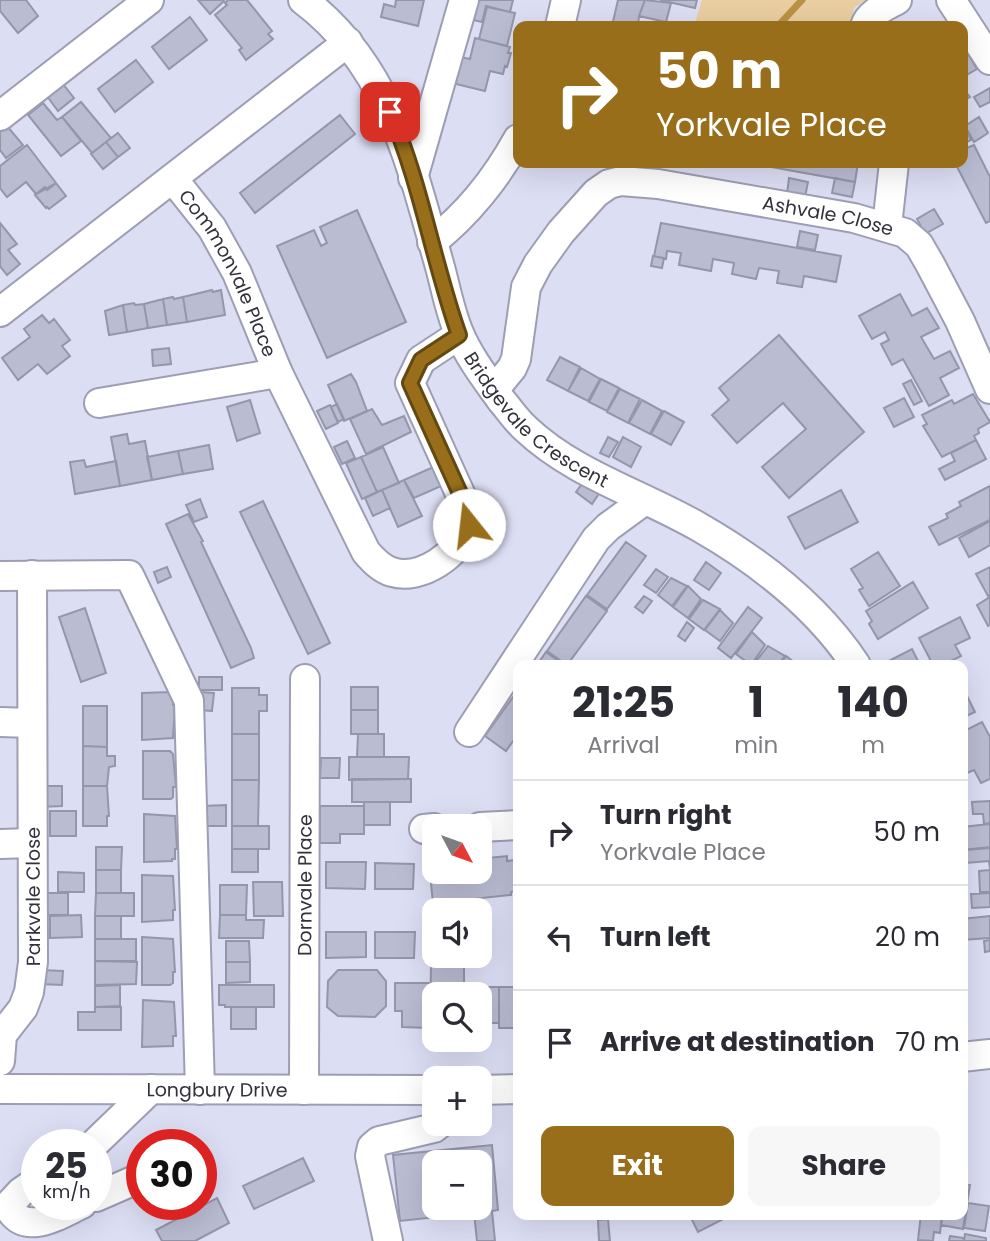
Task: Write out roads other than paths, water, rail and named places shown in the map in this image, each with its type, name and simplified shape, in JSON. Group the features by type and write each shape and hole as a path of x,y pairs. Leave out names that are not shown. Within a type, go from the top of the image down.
{"street":[{"path":"0,116 149,0"},
{"path":"413,178 464,0"},
{"path":"560,21 566,0"},
{"path":"866,16 897,0"},
{"path":"951,0 966,21"},
{"name":"Bridgevale Crescent","path":"316,4 348,42 379,88 400,135 459,335 494,390 523,428 551,450 698,526 751,559 789,588 818,616 852,660"},
{"path":"968,25 990,60"},
{"name":"Commonvale Place","path":"0,312 348,42"},
{"path":"432,242 452,226 469,207 513,148"},
{"path":"887,226 893,168"},
{"name":"Commonvale Place","path":"173,179 212,228 228,255 278,373 366,552 378,565 393,573 411,573 428,568 449,555 469,525 468,511 410,383 421,360 459,335"},
{"name":"Ashvale Close","path":"494,390 516,359 526,287 538,264 561,232 596,193 609,184 621,181 658,184 854,218 905,233 919,245 960,321 990,389"},
{"name":"Commonvale Place","path":"99,402 278,373"},
{"path":"516,660 596,539 645,500"},
{"name":"Parkvale Close","path":"1,1043 23,1008 29,992 33,962 32,575"},
{"path":"0,576 129,575 189,701 200,1090"},
{"path":"469,732 513,665"},
{"name":"Dornvale Place","path":"304,1090 305,679"},
{"path":"0,722 31,723"},
{"path":"492,825 513,821"},
{"path":"0,844 32,843"},
{"path":"968,1056 990,1054"},
{"name":"Longbury Drive","path":"0,1089 422,1090"},
{"path":"110,1129 151,1089"},
{"path":"492,1090 513,1089"},
{"path":"388,1241 370,1156 372,1147 379,1141 422,1131"},
{"path":"21,1192 4,1207 21,1220"},
{"path":"22,1220 28,1223 47,1220"}],"waterway":[{"path":"783,21 802,0"}]}
